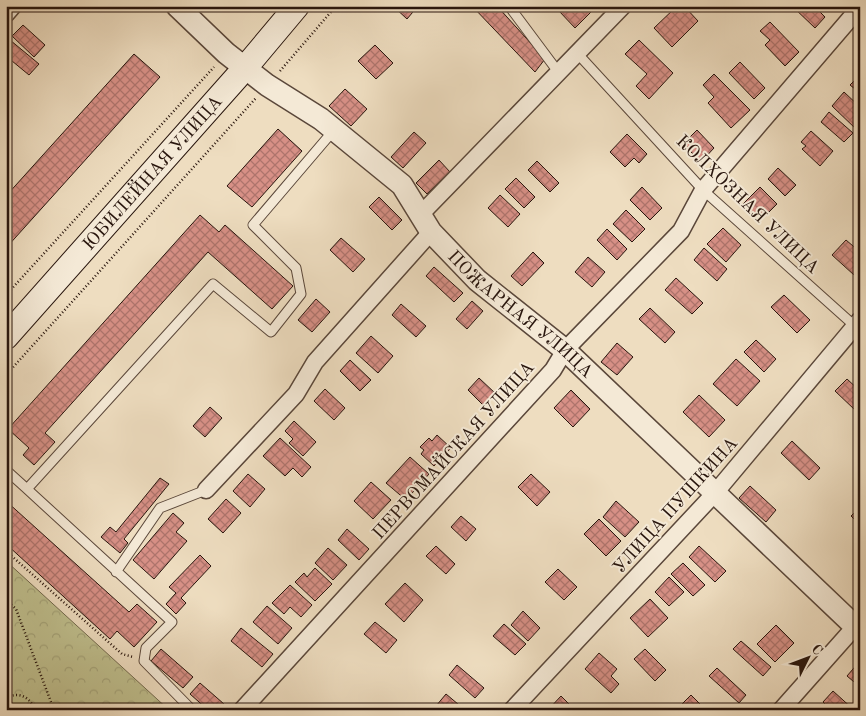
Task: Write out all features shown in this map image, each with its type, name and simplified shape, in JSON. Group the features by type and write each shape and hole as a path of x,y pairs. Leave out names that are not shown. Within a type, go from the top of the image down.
{"main road":[{"name":"ЮБИЛЕЙНАЯ УЛИЦА","path":"6,337 245,68 297,6"}],"street":[{"path":"6,14 13,6"},
{"name":"ПОЖАРНАЯ УЛИЦА","path":"177,6 226,53 267,86 321,119 402,185 426,224 477,280 565,350 858,626"},
{"path":"206,490 296,394 315,362 426,224 577,53 623,6"},
{"name":"ПЕРВОМАЙСКАЯ УЛИЦА","path":"242,710 553,370 565,350 681,231 704,190 860,7"},
{"name":"УЛИЦА ПУШКИНА","path":"512,710 715,493 858,326"},
{"path":"781,710 858,626"}],"lane":[{"path":"508,6 559,73"},
{"name":"КОЛХОЗНАЯ УЛИЦА","path":"577,53 704,190 858,326"},
{"path":"27,489 213,284 271,332 301,294 296,268 253,225 334,130"},
{"path":"6,470 172,622 146,648 144,661 192,710"},
{"path":"116,572 160,508 206,490"}],"path":[{"path":"6,375 267,86 336,6"},
{"path":"6,295 226,53"},
{"path":"6,551 122,654 144,661"},
{"path":"6,600 16,609 54,710"},
{"path":"6,698 20,695 31,702 35,710"}],"green space":[{"path":"6,561 169,710 6,710"}],"building":[{"path":"393,6 418,6 407,19"},
{"path":"472,6 497,6 545,59 535,72"},
{"path":"564,6 597,6 575,28 559,11"},
{"path":"677,6 684,6 698,21 672,47 654,28"},
{"path":"792,6 814,6 825,17 815,28"},
{"path":"770,22 799,52 785,66 765,45 770,40 760,31"},
{"path":"23,25 45,45 34,57 12,36"},
{"path":"10,40 39,64 29,75 6,56 6,44"},
{"path":"639,40 673,73 649,99 636,86 647,74 625,54"},
{"path":"375,45 393,63 376,79 358,61"},
{"path":"134,54 160,77 6,248 6,196"},
{"path":"740,62 765,88 754,99 729,73"},
{"path":"714,74 750,110 731,128 708,103 714,97 703,85"},
{"path":"860,75 860,93 850,85"},
{"path":"345,89 367,109 351,126 329,106"},
{"path":"844,92 860,107 860,127 857,130 832,106"},
{"path":"829,112 853,133 844,142 821,122"},
{"path":"278,129 302,151 252,207 227,186"},
{"path":"697,130 714,148 701,162 683,144"},
{"path":"811,131 833,151 820,166 802,149 806,146 801,142"},
{"path":"414,132 426,143 403,168 391,157"},
{"path":"627,134 647,154 639,163 634,158 625,167 610,152"},
{"path":"439,160 450,172 427,194 416,183"},
{"path":"537,161 559,183 550,192 528,170"},
{"path":"778,168 796,185 785,196 768,179"},
{"path":"516,178 535,197 524,208 505,189"},
{"path":"642,187 662,208 650,220 630,200"},
{"path":"760,187 777,204 759,222 742,205"},
{"path":"500,195 520,214 508,227 488,208"},
{"path":"379,197 402,220 392,230 369,207"},
{"path":"626,210 645,229 632,242 613,224"},
{"path":"200,215 219,232 225,225 293,286 272,309 208,252 45,433 55,442 34,465 23,455 29,448 8,429"},
{"path":"723,228 741,245 726,262 707,244"},
{"path":"607,229 627,249 617,260 597,240"},
{"path":"341,238 365,259 353,272 330,250"},
{"path":"846,240 860,252 860,269 854,275 832,255"},
{"path":"704,248 727,269 717,281 694,260"},
{"path":"533,252 544,263 522,286 511,276"},
{"path":"588,257 605,272 592,287 575,272"},
{"path":"434,267 463,293 454,302 426,276"},
{"path":"676,278 703,303 692,314 665,290"},
{"path":"784,295 810,320 797,333 771,307"},
{"path":"316,299 330,312 312,332 298,320"},
{"path":"472,301 483,311 467,329 456,319"},
{"path":"401,304 426,326 416,337 392,315"},
{"path":"650,308 675,332 665,343 639,319"},
{"path":"371,336 393,356 378,373 356,353"},
{"path":"756,340 776,359 764,372 744,352"},
{"path":"617,343 633,357 617,375 601,362"},
{"path":"736,359 760,381 737,406 713,384"},
{"path":"350,360 371,380 360,391 340,371"},
{"path":"479,378 496,394 484,406 468,390"},
{"path":"847,379 860,391 860,405 855,410 835,391"},
{"path":"325,389 345,408 334,420 314,401"},
{"path":"571,390 590,409 573,427 554,408"},
{"path":"699,395 725,420 709,437 683,412"},
{"path":"210,407 222,418 205,437 193,426"},
{"path":"294,421 316,442 303,456 289,443 293,439 285,431"},
{"path":"437,435 451,448 434,466 421,454 424,450 420,447 429,438 432,441"},
{"path":"280,438 311,467 302,477 293,468 285,476 263,456"},
{"path":"792,441 820,468 809,480 781,453"},
{"path":"410,457 429,474 406,500 386,483"},
{"path":"248,474 265,489 250,507 233,491"},
{"path":"531,474 550,492 537,506 518,487"},
{"path":"160,478 169,484 124,539 128,543 120,553 101,537 110,527 116,532"},
{"path":"371,482 391,500 373,519 354,501"},
{"path":"750,486 776,510 766,522 739,498"},
{"path":"226,499 241,513 223,533 208,519"},
{"path":"6,501 129,612 137,604 157,622 134,647 117,631 110,639 6,544"},
{"path":"616,501 639,522 625,537 603,517"},
{"path":"860,507 860,525 851,516"},
{"path":"173,513 184,523 176,532 187,541 154,579 133,560"},
{"path":"461,516 476,529 466,541 451,527"},
{"path":"599,519 621,541 606,556 584,534"},
{"path":"347,529 369,549 359,560 338,540"},
{"path":"436,546 455,564 446,574 426,556"},
{"path":"699,546 726,571 715,582 689,557"},
{"path":"328,548 347,565 333,580 315,563"},
{"path":"200,555 211,566 181,598 186,603 176,614 166,604 176,593 169,587"},
{"path":"683,563 705,585 693,596 671,574"},
{"path":"315,568 332,584 315,601 295,582 304,573 307,577"},
{"path":"558,569 577,587 564,600 545,582"},
{"path":"669,577 684,592 669,606 655,592"},
{"path":"405,583 423,600 404,622 385,604"},
{"path":"290,585 312,605 301,617 290,607 284,614 272,603"},
{"path":"650,599 668,618 648,637 630,618"},
{"path":"267,606 292,628 278,644 253,622"},
{"path":"523,611 540,628 528,641 511,625"},
{"path":"375,622 397,640 386,653 364,634"},
{"path":"504,624 526,644 515,655 493,636"},
{"path":"776,625 794,643 775,662 757,644"},
{"path":"241,628 273,654 262,667 231,641"},
{"path":"741,641 771,667 763,676 733,649"},
{"path":"161,649 193,677 183,688 151,661"},
{"path":"645,649 666,670 655,681 634,659"},
{"path":"599,653 617,669 611,676 619,684 611,693 585,669"},
{"path":"860,663 860,687 847,676"},
{"path":"457,665 484,688 475,698 449,675"},
{"path":"717,668 746,695 739,703 709,676"},
{"path":"200,683 224,704 219,710 208,710 190,694"},
{"path":"833,691 854,710 831,710 823,702"},
{"path":"446,694 465,710 440,710 436,706"},
{"path":"691,695 706,710 686,710 682,704"},
{"path":"561,696 575,710 548,710"}]}
